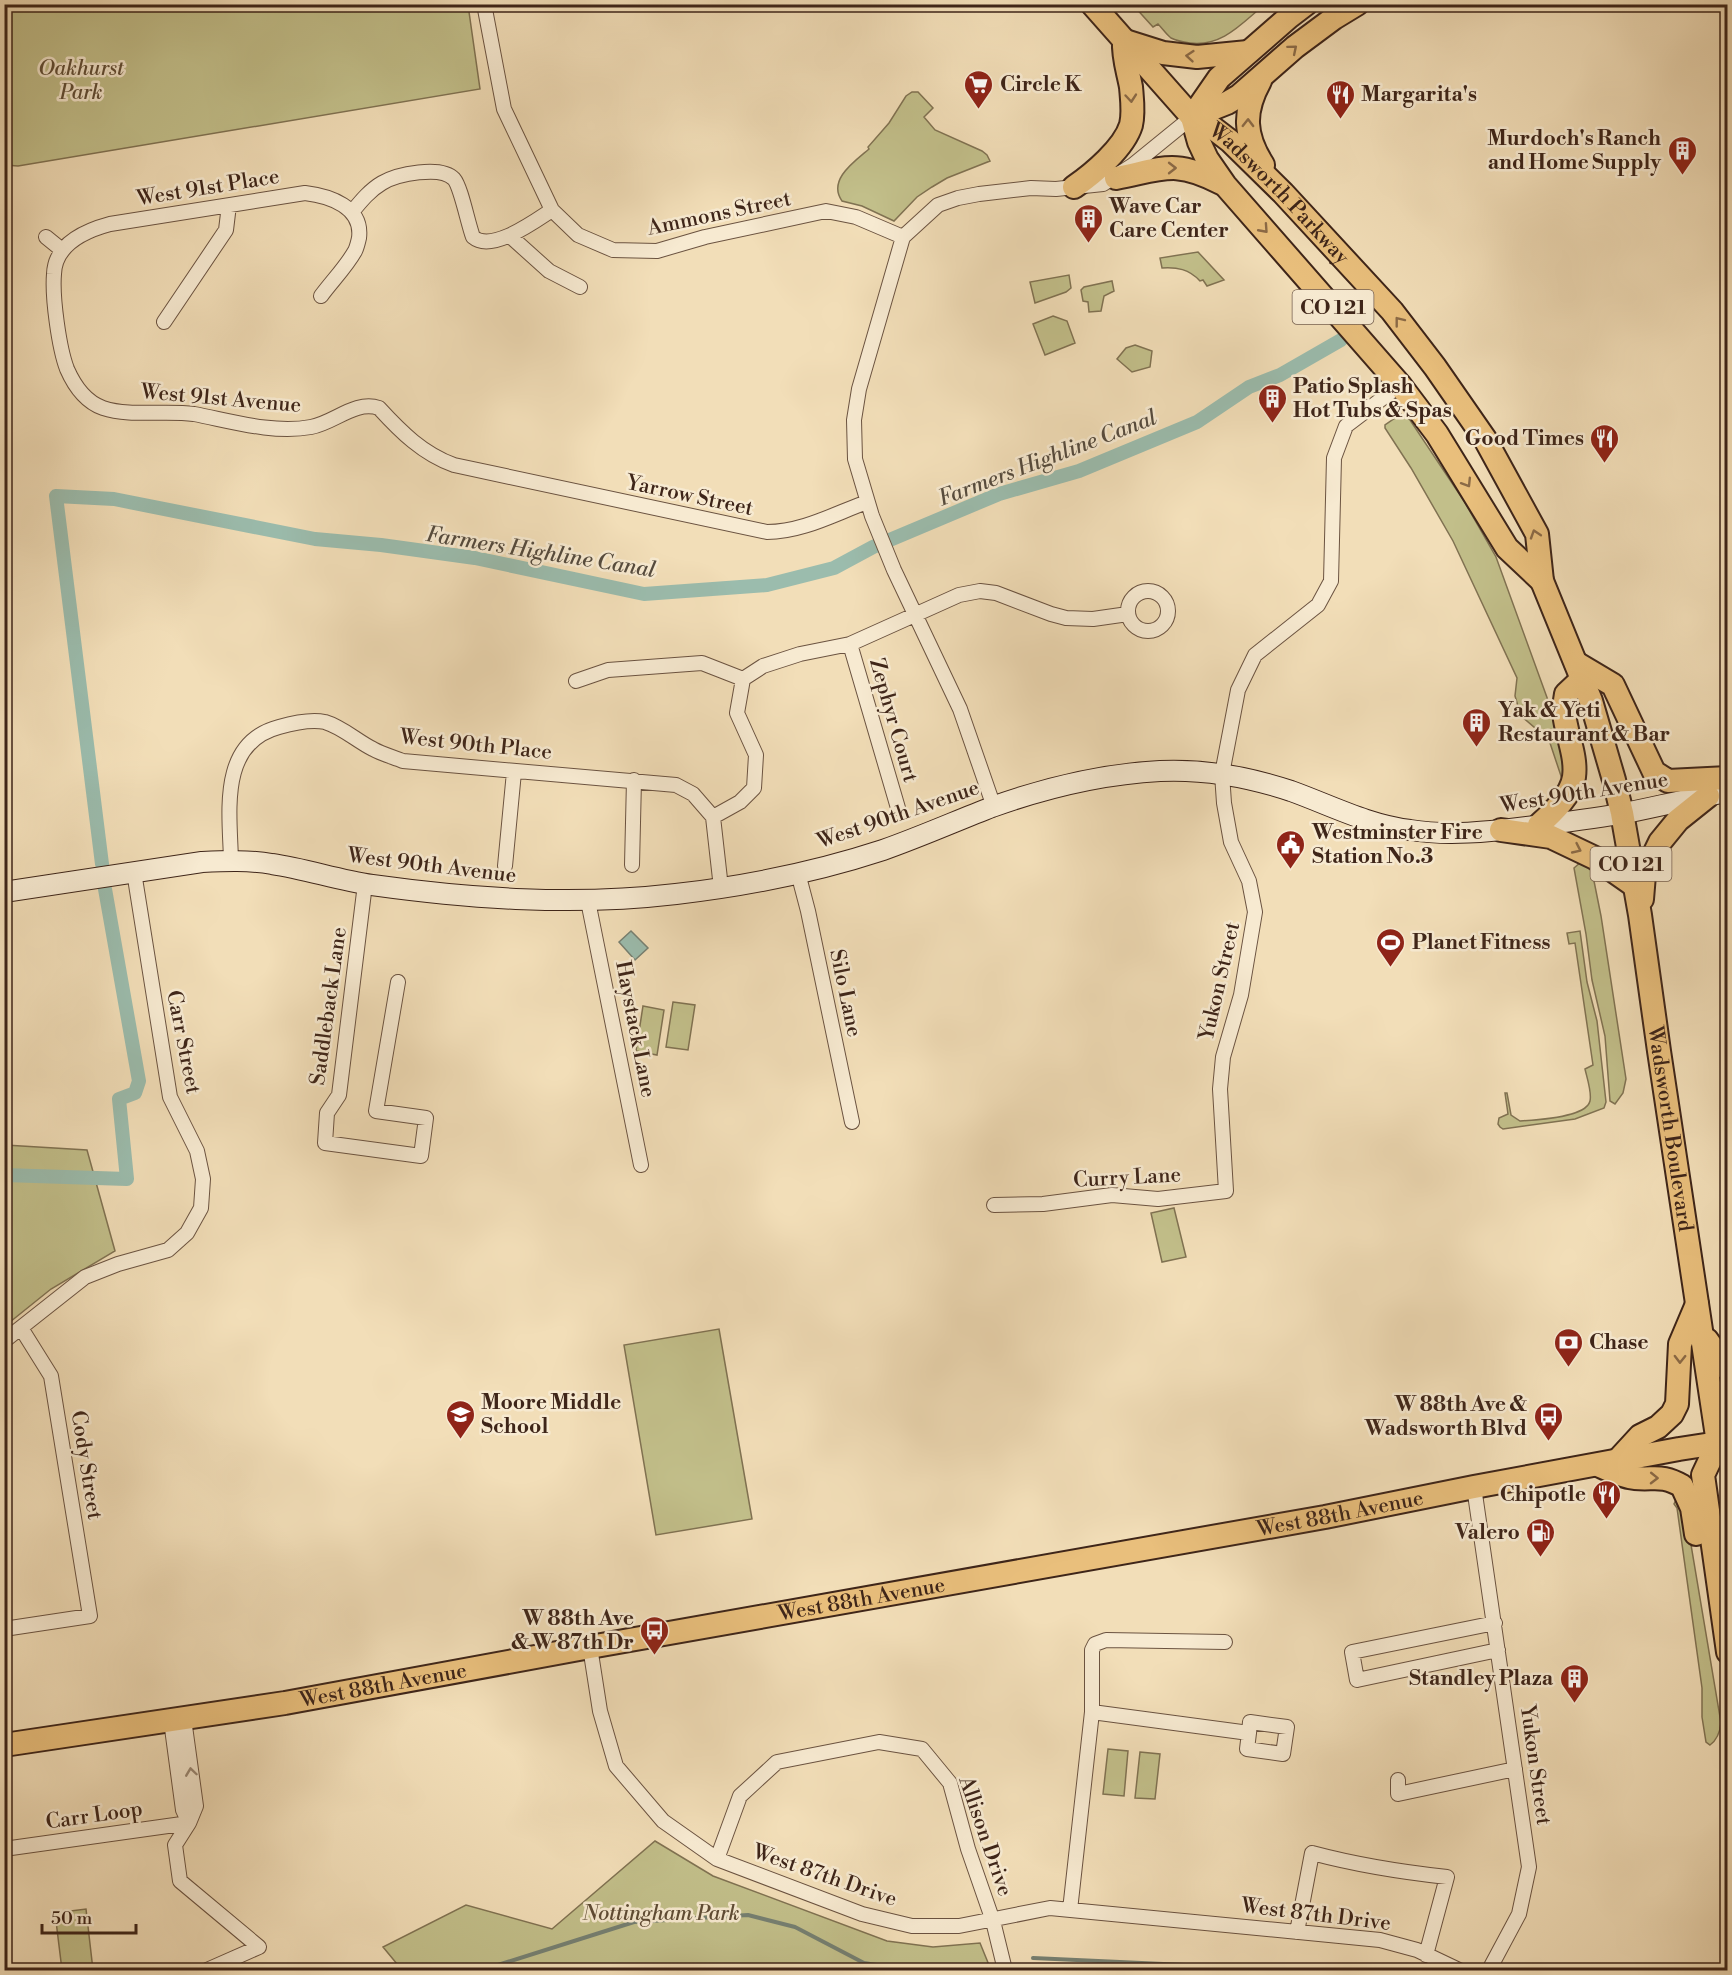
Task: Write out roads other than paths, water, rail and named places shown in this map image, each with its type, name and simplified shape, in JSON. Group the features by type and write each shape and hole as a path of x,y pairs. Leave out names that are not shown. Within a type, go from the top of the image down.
{"main road":[{"name":"Wadsworth Parkway","path":"1092,4 1192,117 1213,128 1230,141 1283,193 1392,311 1435,367 1485,439 1537,534 1542,581 1579,671 1601,734 1622,813"},
{"path":"1192,117 1219,78 1306,4"},
{"path":"1192,117 1239,96 1295,47 1357,4"},
{"path":"1074,187 1096,172 1124,139 1129,129 1132,111 1131,87 1124,56 1124,41 1163,53 1197,57 1248,52"},
{"path":"1264,75 1249,103 1247,130 1257,155 1283,193"},
{"name":"Wadsworth Parkway","path":"1192,117 1207,159 1225,185 1400,385 1437,434 1507,548 1542,581"},
{"path":"1116,178 1173,167 1192,170 1225,185"},
{"path":"1539,825 1556,810 1570,789 1574,777 1574,763 1564,712 1566,694 1579,671 1613,685 1654,772 1668,781 1728,778"},
{"path":"1640,915 1644,875 1660,842 1678,820 1718,794"},
{"name":"Wadsworth Boulevard","path":"1622,813 1640,915 1701,1331 1725,1446"},
{"path":"1501,830 1551,837 1595,858 1635,886"},
{"path":"1697,1304 1680,1344 1677,1404 1672,1413 1658,1427 1640,1436 1607,1463 1616,1473 1634,1478 1661,1477 1682,1486 1692,1508 1699,1552 1715,1563"},
{"path":"1701,1331 1728,1370"},
{"path":"1725,1446 1703,1475 1728,1652"},
{"name":"West 88th Avenue","path":"4,1745 285,1704 590,1647 1313,1519 1474,1486 1725,1446"}],"street":[{"name":"Ammons Street","path":"484,4 504,109 552,210 578,235 613,250 657,251 716,235 826,212 856,217 903,237"},
{"path":"994,807 960,708 876,527 855,459 856,403 903,237 938,205 958,198 1031,188 1103,184 1116,178 1192,117"},
{"path":"321,296 356,249 359,225 352,212 374,188 390,179 432,170 451,176 456,181 473,237 483,242 510,236 552,210"},
{"name":"West 91st Place","path":"67,246 95,228 110,224 305,193 328,198 342,204 352,212"},
{"path":"164,322 226,230 229,205"},
{"path":"510,236 549,271 580,288"},
{"path":"46,237 67,246"},
{"name":"West 91st Avenue","path":"67,246 54,264 53,287 60,334 67,369 82,394 91,403 104,409 190,414 290,429 325,424 359,407 373,406 379,408 411,441 427,453 454,465 502,475"},
{"name":"Yukon Street","path":"1226,1191 1220,1089 1223,1058 1241,995 1255,912 1249,881 1231,842 1224,803 1222,774 1238,690 1255,655 1318,605 1331,581 1334,458 1346,426 1400,385"},
{"name":"Yarrow Street","path":"502,475 767,532 784,532 800,528 867,502"},
{"path":"721,888 713,817 740,802 754,788 756,755 737,713 743,680 763,666 800,654 850,644 959,595 980,591 996,593 1066,618 1093,619 1128,614"},
{"name":"Zephyr Court","path":"850,644 898,808"},
{"path":"576,681 608,670 702,663 743,680"},
{"name":"West 90th Place","path":"231,861 231,780 245,748 254,738 271,729 310,721 324,722 337,727 374,750 403,761 676,785 693,794 713,817"},
{"name":"West 90th Avenue","path":"4,892 202,862 231,861 270,863 365,884 462,896 588,901 673,895 798,873 885,849 994,807 1062,787 1130,774 1187,770 1222,774 1287,790 1375,823 1409,830 1447,833 1539,825 1622,813 1718,794"},
{"path":"505,866 514,772"},
{"path":"632,865 634,780"},
{"name":"Carr Street","path":"4,1341 85,1277 118,1263 168,1250 187,1233 201,1208 203,1179 197,1151 170,1097 134,872"},
{"name":"Silo Lane","path":"798,873 852,1122"},
{"name":"Saddleback Lane","path":"365,884 339,1095 327,1113 325,1143 421,1156 426,1118 376,1111 398,982"},
{"name":"Haystack Lane","path":"588,901 641,1166"},
{"name":"Curry Lane","path":"994,1205 1043,1204 1112,1195 1158,1199 1226,1191"},
{"name":"Cody Street","path":"4,1629 90,1616 51,1376 21,1328"},
{"name":"Yukon Street","path":"1474,1486 1529,1867 1520,1914 1489,1971"},
{"path":"1495,1623 1353,1652 1357,1680 1498,1650"},
{"path":"1070,1910 1092,1712 1092,1650 1095,1644 1106,1640 1225,1642"},
{"name":"West 87th Drive","path":"590,1647 600,1712 616,1766 663,1821 717,1859 862,1914 912,1926 959,1926 1050,1908 1380,1940 1426,1955 1460,1971"},
{"path":"1092,1712 1249,1732"},
{"path":"177,1720 196,1806 189,1823 175,1845 180,1881 259,1947 207,1971"},
{"name":"Allison Drive","path":"717,1859 740,1796 777,1762 879,1742 922,1749 950,1783 968,1849 993,1921 1005,1971"},
{"path":"1398,1780 1398,1794 1515,1769"},
{"name":"Carr Loop","path":"4,1849 189,1823"},
{"path":"1297,1932 1312,1853 1369,1867 1447,1877 1426,1955"}],"waterway":[{"name":"Farmers Highline Canal","path":"102,864 56,496 114,499 315,539 381,545 475,558 644,594 767,585 834,568 873,547 999,494 1079,471 1197,422 1249,387 1280,375 1341,340"},
{"name":"Farmers Highline Canal","path":"4,1175 127,1179 119,1099 135,1093 139,1081 105,889"},
{"path":"482,1970 634,1922 748,1915 795,1927 864,1963 907,1970"},
{"path":"1033,1958 1293,1970"}],"place":[{"name":"Circle K","path":"979,110"},
{"name":"Margarita's","path":"1340,120"},
{"name":"Murdoch's Ranch and Home Supply","path":"1682,176"},
{"name":"Wave Car Care Center","path":"1088,244"},
{"name":"Patio Splash Hot Tubs & Spas","path":"1272,424"},
{"name":"Good Times","path":"1605,464"},
{"name":"Yak & Yeti Restaurant & Bar","path":"1477,748"},
{"name":"Westminster Fire Station No.3","path":"1291,870"},
{"name":"Planet Fitness","path":"1391,968"},
{"name":"Chase","path":"1568,1368"},
{"name":"Moore Middle School","path":"460,1440"},
{"name":"W 88th Ave & Wadsworth Blvd","path":"1548,1442"},
{"name":"Chipotle","path":"1607,1520"},
{"name":"Valero","path":"1541,1558"},
{"name":"W 88th Ave & W 87th Dr","path":"655,1656"},
{"name":"Standley Plaza","path":"1574,1704"}],"park label":[{"name":"Oakhurst Park","path":"81,80"},
{"name":"Nottingham Park","path":"661,1913"}]}
